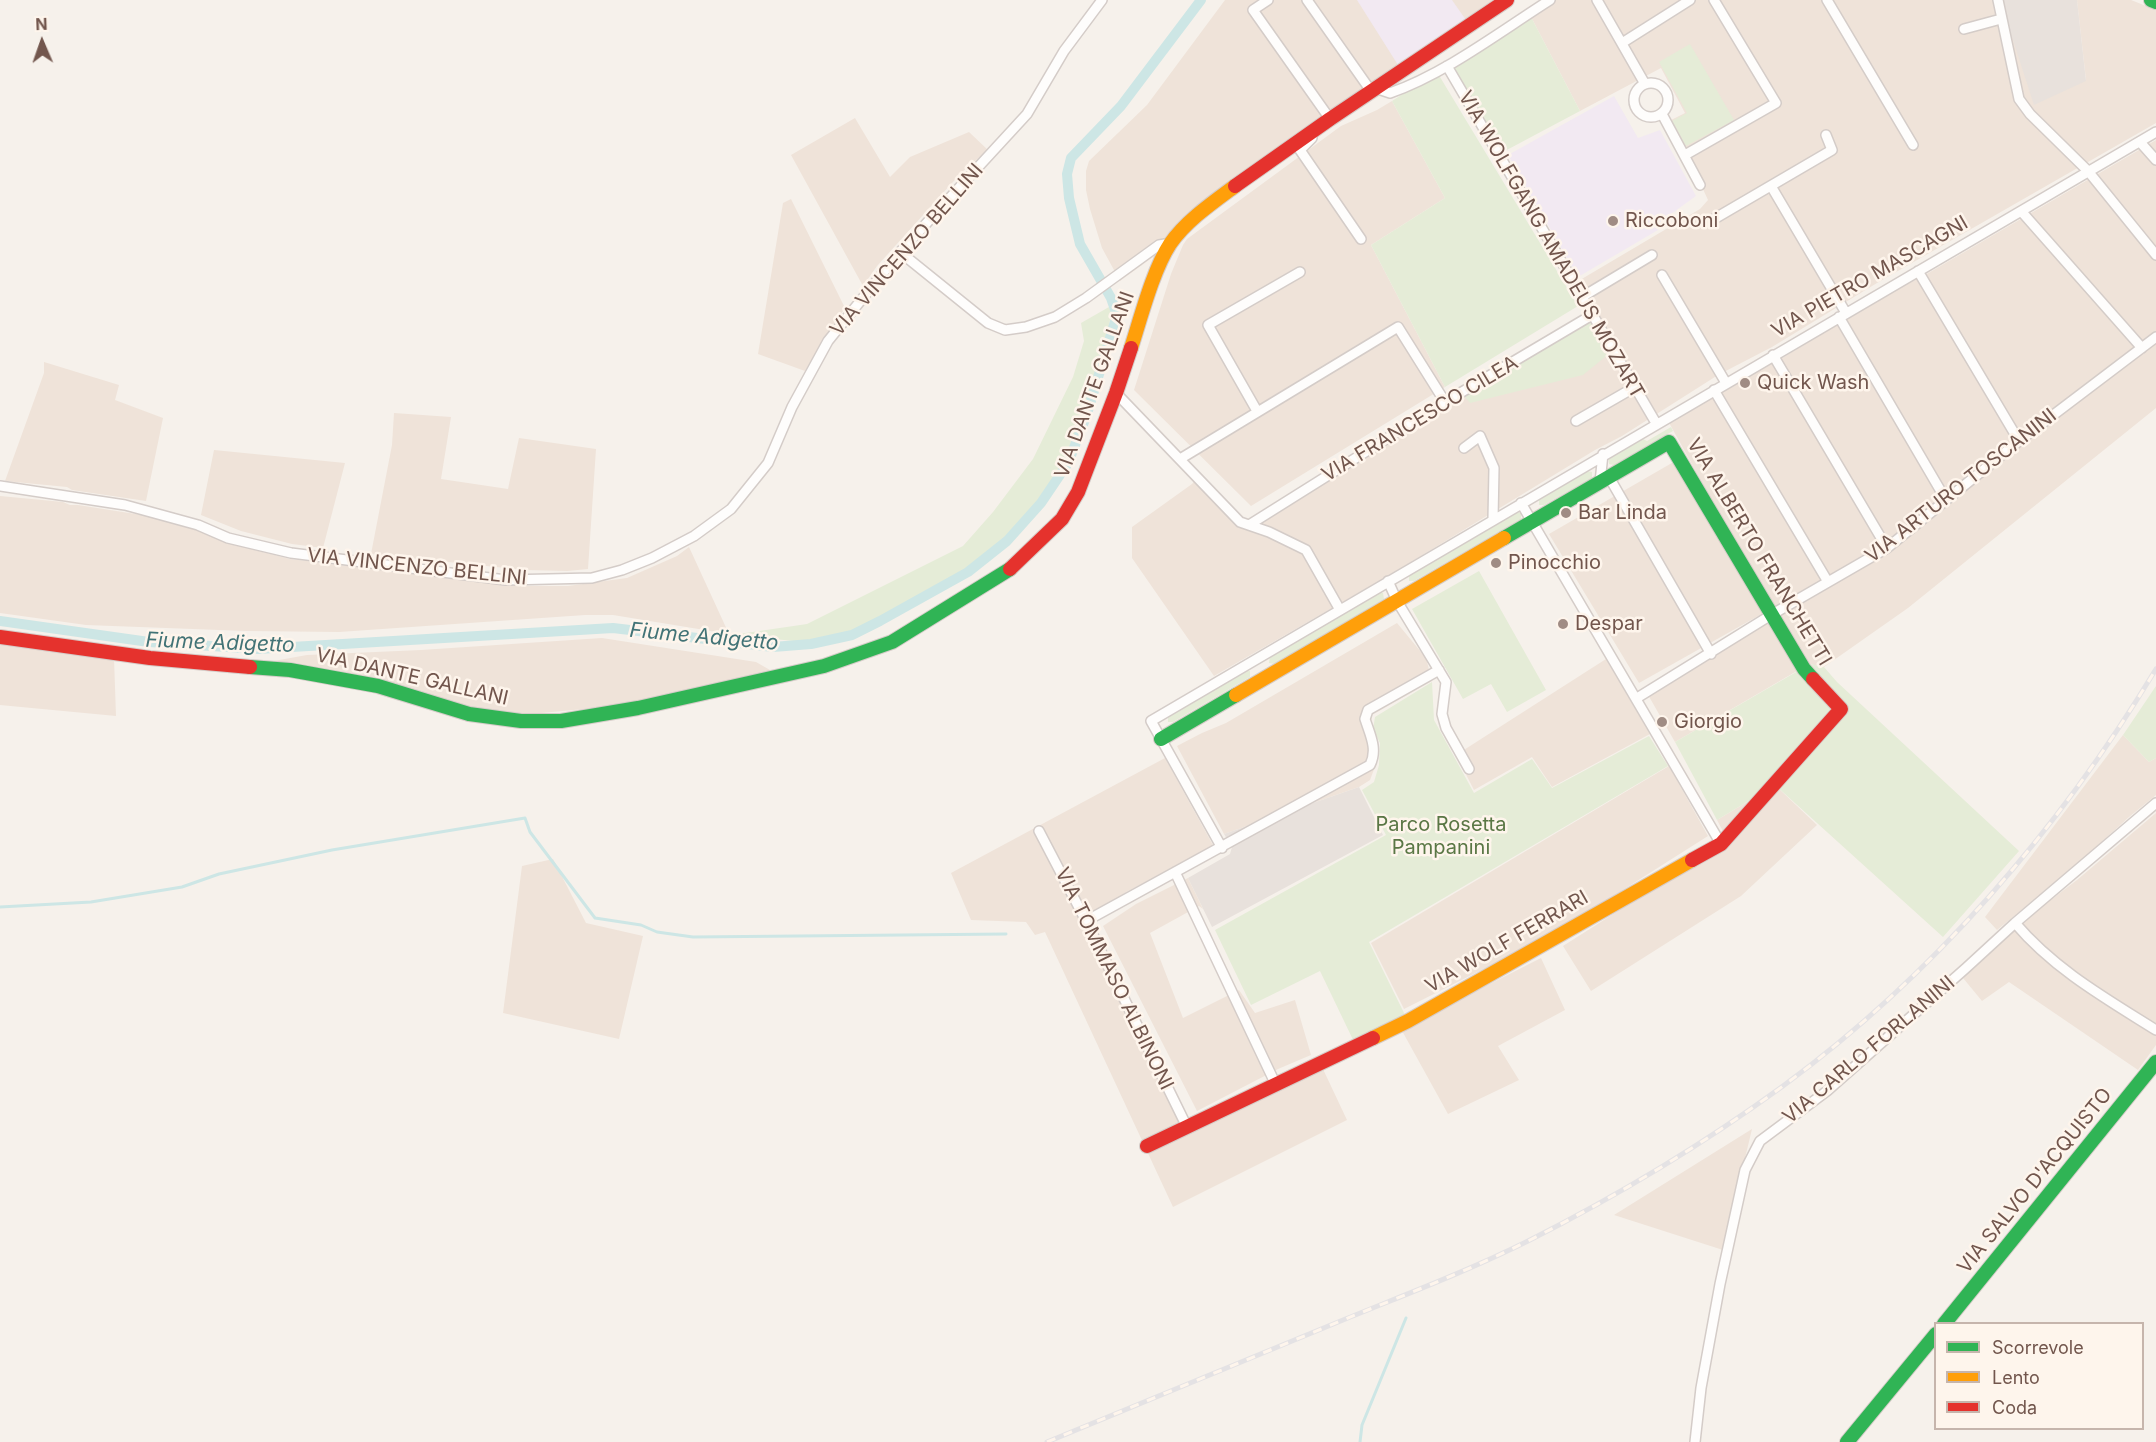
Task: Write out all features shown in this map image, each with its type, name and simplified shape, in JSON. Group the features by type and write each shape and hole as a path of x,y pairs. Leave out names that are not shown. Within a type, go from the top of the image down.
{"street":[{"name":"VIA VINCENZO BELLINI","path":"0,486 125,505 198,525 228,538 291,553 506,580 592,578 622,570 652,558 694,536 730,509 768,463 792,407 828,341 900,252 1027,114 1064,51 1102,0"},
{"path":"1268,0 1253,10 1330,119 1300,150 1361,239"},
{"path":"1307,0 1375,89 1390,93 1409,87 1447,66 1550,0"},
{"name":"VIA DANTE GALLANI","path":"0,637 150,658 290,670 378,686 469,714 521,721 561,721 638,708 824,666 891,642 1009,570 1062,519 1078,492 1116,393 1150,289 1169,246 1184,227 1199,213 1330,119 1507,0"},
{"path":"1596,0 1645,84"},
{"path":"1622,43 1690,0"},
{"path":"1685,155 1776,103 1714,0"},
{"path":"1827,0 1913,145"},
{"path":"1998,0 2019,99 2030,114 2088,171 2156,255"},
{"path":"2151,0 2156,2"},
{"path":"1964,29 2001,19"},
{"name":"VIA WOLFGANG AMADEUS MOZART","path":"1447,66 1656,423"},
{"path":"1645,84 1661,86 1668,94 1668,105 1662,114 1656,117 1645,117 1636,109 1634,98 1645,84"},
{"path":"1662,114 1700,185"},
{"name":"VIA PIETRO MASCAGNI","path":"1161,739 1152,721 1603,454 2156,132"},
{"path":"1714,219 1832,150 1826,135"},
{"path":"2140,142 2156,160"},
{"path":"1771,186 1946,500"},
{"path":"2021,211 2142,348"},
{"path":"900,252 988,322 1005,330 1026,327 1054,317 1159,245 1169,246"},
{"path":"1582,297 1652,255"},
{"path":"1918,271 2019,441"},
{"path":"1257,411 1208,325 1300,272"},
{"path":"1662,275 1726,383"},
{"name":"VIA FRANCESCO CILEA","path":"1249,525 1445,402 1592,315"},
{"path":"1180,459 1398,327 1445,402"},
{"name":"VIA ARTURO TOSCANINI","path":"1636,698 1771,615 1887,548 2019,441 2156,338"},
{"path":"1773,355 1887,548"},
{"path":"1576,421 1635,387"},
{"path":"1714,390 1828,582"},
{"path":"1116,393 1240,522 1269,532 1306,550 1340,609"},
{"path":"1464,448 1480,436 1494,468 1493,519"},
{"name":"VIA ALBERTO FRANCHETTI","path":"1605,480 1669,442 1804,669 1841,710"},
{"path":"1603,454 1605,480 1711,654"},
{"path":"1222,848 1161,739 1605,480"},
{"path":"1521,503 1721,844"},
{"path":"1388,581 1396,601 1446,682 1442,707 1444,721 1469,769"},
{"path":"1254,660 1265,678"},
{"path":"1086,921 1370,765 1374,756 1373,742 1365,719 1368,710 1439,670"},
{"name":"VIA WOLF FERRARI","path":"1147,1146 1408,1021 1721,844 1841,710"},
{"name":"VIA CARLO FORLANINI","path":"1695,1442 1701,1388 1720,1284 1742,1181 1754,1149 1766,1135 1827,1091 2014,923 2156,803"},
{"name":"VIA TOMMASO ALBINONI","path":"1039,831 1187,1127"},
{"path":"1175,872 1276,1084"},
{"path":"2014,923 2055,963 2156,1030"},
{"name":"VIA SALVO D'ACQUISTO","path":"1945,1322 2156,1062"},
{"path":"1847,1442 1934,1335"}],"shaded area":[{"path":"1225,0 1515,0 1369,94 1331,110 1175,226 1166,236 1160,252 1120,281 1102,248 1090,209 1086,190 1086,171 1089,161 1147,105"},
{"path":"1357,0 1452,0 1466,20 1398,65"},
{"path":"1550,0 2000,0 2086,80 2077,0 2131,0 2156,10 2156,123 1877,283 1772,347 1718,375 1622,436 1595,450 1393,573 1214,676 1132,558 1132,527 1192,484 1199,475 1248,523 1595,313 1596,306 1580,280 1700,209 1708,200 1671,120 1685,113 1661,68 1580,111 1529,13"},
{"path":"2000,0 2077,0 2086,81 2034,105"},
{"path":"1614,96 1638,138 1660,130 1696,196 1657,224 1658,230 1578,277 1508,155"},
{"path":"1392,101 1445,198 1371,245 1445,387 1251,506 1134,390 1171,274 1187,239 1341,126"},
{"path":"855,118 890,177 910,157 969,132 988,150 962,172 877,266 863,286 791,155"},
{"path":"2156,140 2156,408 1908,608 1824,667 1809,664 1675,742 1647,693 1775,615 1667,419 1779,360 1884,296 1925,275"},
{"path":"791,199 845,308 805,371 758,354 783,203"},
{"path":"44,362 119,385 115,400 163,418 146,501 72,490 67,487 5,481 44,373"},
{"path":"394,413 451,417 441,479 508,489 519,438 596,449 588,569 525,570 371,554 392,445"},
{"path":"214,450 345,463 323,548 292,544 241,531 201,515"},
{"path":"1677,460 1767,611 1639,683 1549,534"},
{"path":"0,496 63,502 70,505 161,518 189,526 236,545 290,559 524,586 568,586 627,578 677,556 689,547 729,634 613,615 339,632 86,625 0,613"},
{"path":"1397,623 1426,658 1432,681 1372,715 1370,729 1379,745 1376,764 1370,780 1359,787 1224,834 1177,746 1226,723"},
{"path":"602,638 756,662 777,674 617,706 530,714 480,710 380,682 268,662 307,655"},
{"path":"0,642 114,658 116,716 0,705"},
{"path":"1606,659 1650,734 1552,787 1532,757 1474,790 1456,755"},
{"path":"2123,735 2149,762 2156,758 2156,795 2074,867 1997,930 1985,917"},
{"path":"1165,758 1214,847 1128,891 1089,918 1187,1125 1322,1067 1347,1120 1173,1207 1045,932 1035,935 1026,922 971,920 951,873"},
{"path":"1669,766 1708,836 1555,933 1404,1009 1371,943"},
{"path":"1775,785 1817,825 1741,896 1591,991 1563,946 1673,876 1726,837 1717,820"},
{"path":"1359,787 1383,835 1212,927 1188,878 1230,854 1232,847 1224,834"},
{"path":"2156,813 2156,1045 2138,1070 2009,982 1982,1001 1963,978 2031,915 2077,880"},
{"path":"553,859 586,923 643,936 619,1039 503,1013 522,866"},
{"path":"1188,878 1203,909 1199,906 1150,933 1183,1018 1239,990 1255,1013 1295,1000 1311,1055 1278,1069 1197,1111 1103,926 1136,904"},
{"path":"1541,958 1565,1010 1498,1046 1519,1080 1448,1114 1401,1029"},
{"path":"1752,1129 1723,1250 1614,1215"}],"green space":[{"path":"1529,13 1580,111 1503,152 1450,63"},
{"path":"1690,44 1734,120 1686,146 1672,121 1687,113 1659,62"},
{"path":"1437,72 1578,306 1445,387 1371,245 1445,198 1392,101"},
{"path":"1109,307 1111,311 1109,328 1084,423 1061,470 1033,515 1014,539 970,570 872,625 835,641 815,643 732,635 807,624 963,546 993,512 1033,459 1073,377 1084,341 1081,323"},
{"path":"1591,320 1610,353 1583,375 1470,403 1465,397"},
{"path":"1671,427 1673,431 1614,465 1609,464 1609,457 1643,439 1647,441"},
{"path":"1586,471 1592,472 1592,478 1544,505 1539,505 1539,498"},
{"path":"1515,512 1521,513 1521,519 1414,581 1409,581 1409,574"},
{"path":"1479,571 1546,690 1507,712 1491,684 1463,699 1412,609"},
{"path":"1378,592 1383,593 1384,599 1275,664 1269,663 1270,656"},
{"path":"1810,664 1824,667 1837,682 2019,851 1943,937 1775,785 1717,820 1675,742"},
{"path":"1245,670 1250,671 1250,677 1173,722 1168,722 1168,715"},
{"name":"Parco Rosetta Pampanini","path":"1432,682 1434,720 1474,793 1532,759 1552,788 1649,736 1668,766 1369,942 1408,1021 1356,1046 1320,971 1251,1005 1215,930 1386,835 1362,790 1374,782 1379,765 1380,743 1373,729 1375,717"},
{"path":"2156,686 2156,758 2149,762 2123,735"}],"waterway":[{"name":"Fiume Adigetto","path":"0,621 149,642 258,649 613,628 773,647 811,644 852,635 880,621 968,572 1007,541 1041,503 1068,463 1086,417 1117,315 1111,298 1080,244 1069,198 1067,174 1071,158 1121,106 1201,0"},
{"path":"0,907 91,902 182,887 219,874 332,850 525,818 530,832 595,918 641,925 657,932 693,937 1006,934"},
{"path":"1360,1442 1362,1425 1406,1318"}],"railway":[{"path":"1047,1442 1505,1252 1626,1188 1752,1108 1838,1043 1891,997 1942,948 1990,896 2078,786 2119,728 2156,669"}],"traffic: fast":[{"path":"2151,0 2156,2"},
{"path":"1504,538 1669,442 1804,669 1813,679"},
{"path":"250,667 290,670 378,686 469,714 521,721 561,721 638,708 824,666 892,642 1010,569"},
{"path":"1161,739 1236,695"},
{"path":"1946,1322 2156,1062"},
{"path":"1847,1442 1934,1336"}],"traffic: slow":[{"path":"1131,348 1153,280 1170,244 1192,220 1235,186"},
{"path":"1236,695 1504,538"},
{"path":"1373,1038 1408,1021 1692,860"}],"traffic: jam":[{"path":"1235,186 1507,0"},
{"path":"1010,569 1062,519 1078,492 1131,348"},
{"path":"0,637 150,658 250,667"},
{"path":"1692,860 1721,844 1841,709 1813,679"},
{"path":"1147,1146 1373,1038"}],"place":[{"name":"Riccoboni","path":"1613,221"},
{"name":"Quick Wash","path":"1745,383"},
{"name":"Bar Linda","path":"1566,513"},
{"name":"Pinocchio","path":"1496,563"},
{"name":"Despar","path":"1563,624"},
{"name":"Giorgio","path":"1662,722"}]}
